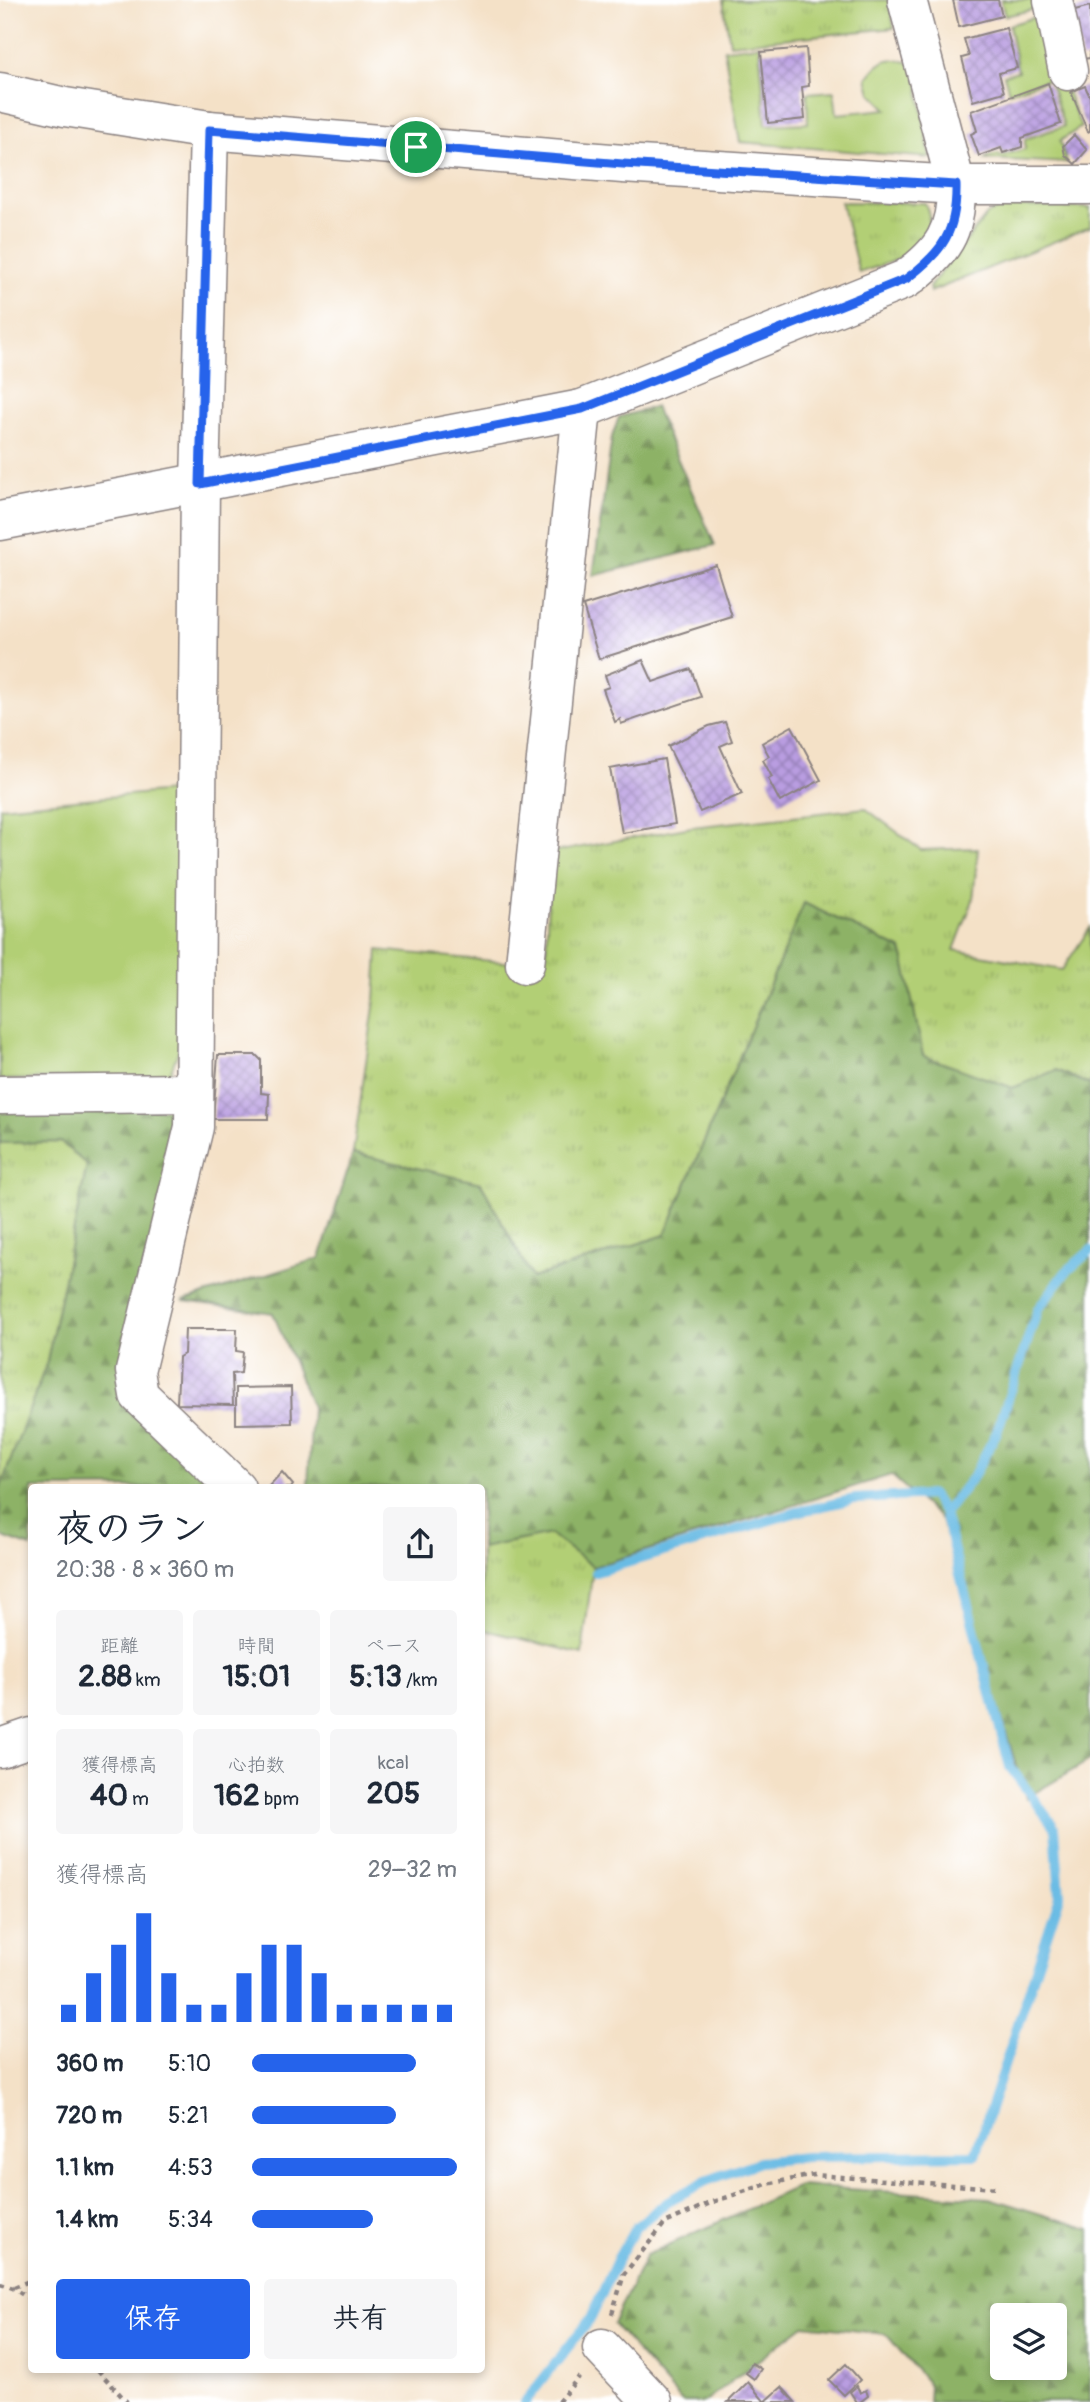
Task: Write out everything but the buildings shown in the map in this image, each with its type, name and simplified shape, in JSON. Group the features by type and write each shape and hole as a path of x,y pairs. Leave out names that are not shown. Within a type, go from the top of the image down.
{"street":[{"path":"0,522 582,409 906,279 930,262 949,233 956,208 956,185 907,0"},
{"path":"1053,0 1068,71"},
{"path":"0,92 65,107 209,130 623,164 956,185 1090,185"},
{"path":"209,130 200,484 194,1127 135,1371 139,1395 232,1484"},
{"path":"525,964 582,409"},
{"path":"0,1095 193,1093"},
{"path":"0,1748 28,1738"},
{"path":"603,2348 653,2402"}],"path":[{"path":"603,2348 624,2274 665,2223 709,2203 767,2184 814,2175 996,2188"},
{"path":"13,2288 28,2282"},
{"path":"0,2284 13,2288 28,2298"},
{"path":"101,2373 127,2402"}],"green space":[{"path":"723,0 889,0 894,28 730,44"},
{"path":"1001,0 1039,0 1040,8 1005,16"},
{"path":"1045,14 1057,77 1009,92 1004,75 1018,71 1009,25"},
{"path":"759,45 766,125 808,123 807,93 834,91 837,114 887,109 871,93 867,78 887,60 915,64 930,158 740,142 724,49"},
{"path":"1063,81 1081,127 1060,141 1067,163 985,159 988,156 1000,156 1025,149 1025,139 1064,126 1051,86"},
{"path":"841,202 925,203 930,219 928,232 912,251 859,273"},
{"path":"1003,206 1090,208 1090,227 930,292 929,287 987,215"},
{"path":"655,407 715,545 593,576 612,437 619,417"},
{"path":"182,790 180,1046 169,1076 0,1080 0,807"},
{"path":"865,808 921,850 978,848 973,900 954,950 1062,970 1090,928 1090,1085 1056,1070 1013,1088 923,1056 902,950 804,903 665,1235 532,1278 481,1183 353,1153 375,1000 378,950 546,966 549,853 692,827"},
{"path":"804,903 902,950 923,1056 1013,1088 1056,1070 1090,1085 1090,1760 1026,1798 941,1519 891,1475 593,1567 550,1534 485,1547 485,1484 308,1484 312,1407 273,1313 183,1301 320,1258 353,1153 481,1183 532,1278 665,1235"},
{"path":"0,1109 169,1109 183,1126 124,1363 212,1484 28,1484 28,1546 0,1536 0,1489 47,1362 87,1165 61,1142 0,1143"},
{"path":"61,1142 87,1165 47,1362 0,1489 0,1143"},
{"path":"550,1534 593,1567 582,1654 485,1630 485,1547"},
{"path":"799,2186 989,2198 1090,2229 1090,2402 928,2402 929,2385 886,2334 804,2325 704,2402 682,2402 613,2324 646,2255"}],"waterway":[{"path":"944,1513 973,1477 997,1432 1038,1309 1066,1272 1090,1251"},
{"path":"525,2402 591,2318 618,2258 636,2227 668,2201 706,2181 759,2162 805,2157 975,2155 1060,1896 1055,1828 1010,1767 944,1513 932,1495 854,1499 797,1512 596,1572"}],"route":[{"path":"209,130 416,147 623,164 956,185 956,208 949,233 930,262 906,279 582,409 200,484 209,130"}]}
